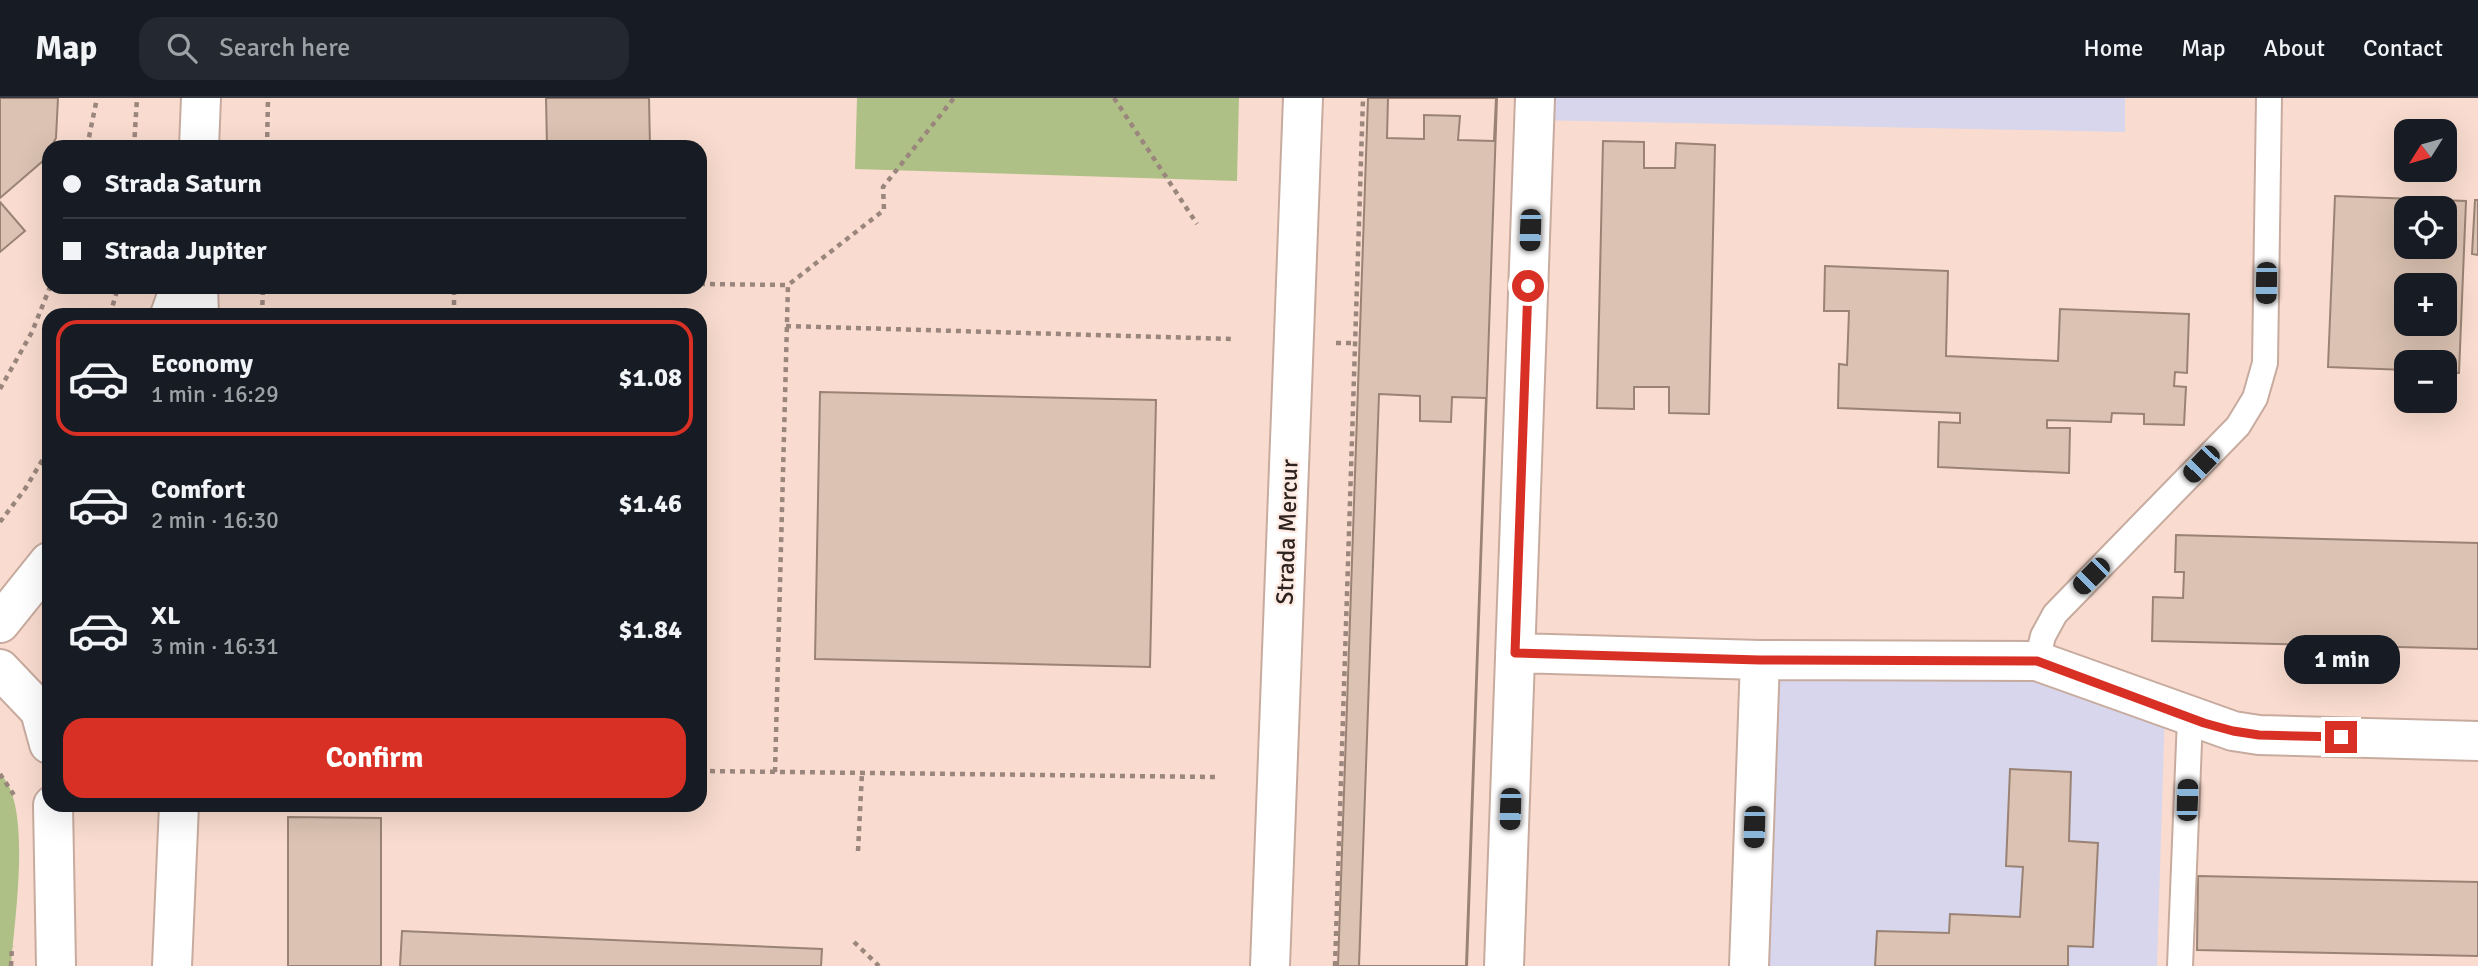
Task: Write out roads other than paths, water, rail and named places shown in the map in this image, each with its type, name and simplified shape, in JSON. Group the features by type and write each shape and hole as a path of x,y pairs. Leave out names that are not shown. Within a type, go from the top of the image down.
{"street":[{"path":"199,140 201,98"},
{"name":"Strada Mercur","path":"1270,966 1303,98"},
{"path":"1504,966 1535,98"},
{"path":"0,623 42,571"},
{"path":"1515,653 1760,660 2037,661 2190,718 2259,735 2478,741"},
{"path":"1749,966 1760,660"},
{"path":"0,669 42,718"},
{"path":"53,812 56,966"},
{"path":"173,966 179,812"}],"lane":[{"path":"2037,661 2043,636 2055,614 2238,426 2255,398 2265,363 2269,98"},
{"path":"2180,966 2190,718"}]}
